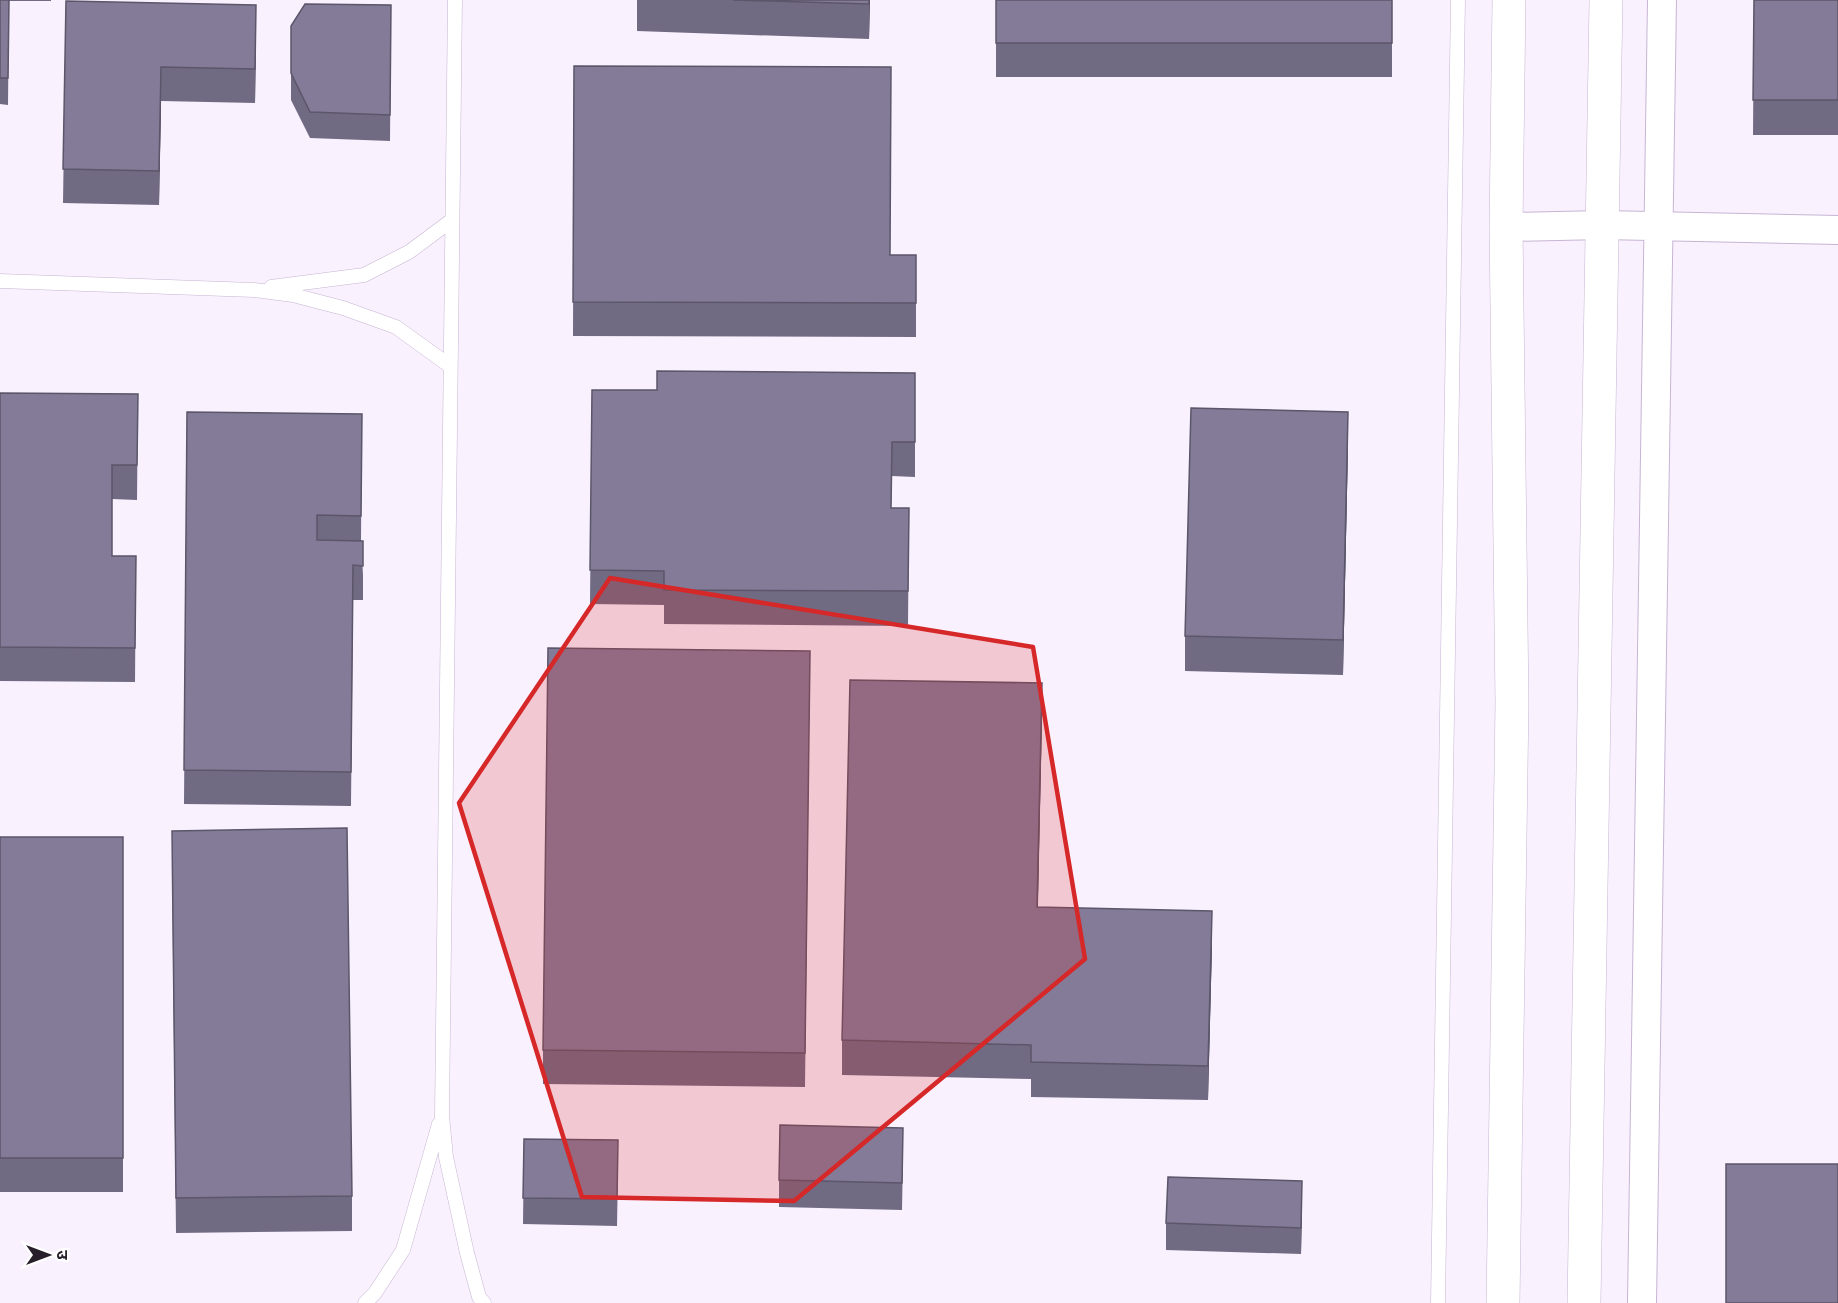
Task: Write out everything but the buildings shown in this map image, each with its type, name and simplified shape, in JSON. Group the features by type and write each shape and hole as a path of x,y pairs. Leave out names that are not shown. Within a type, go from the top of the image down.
{"main road":[{"path":"1503,1303 1512,703 1506,227 1509,0"},
{"path":"1584,1303 1606,0"}],"street":[{"path":"1642,1303 1662,0"},
{"path":"1506,227 1603,225 1838,230"}],"lane":[{"path":"455,0 442,1116 446,1157 467,1253 479,1297 484,1303"},
{"path":"1438,1303 1458,0"},
{"path":"254,290 364,275 409,252 452,220"},
{"path":"0,281 254,290 292,295 344,308 396,327 450,366"},
{"path":"365,1303 375,1293 403,1250 442,1116"}],"highlighted area":[{"path":"610,578 1033,647 1085,959 794,1201 582,1197 459,803"}]}
